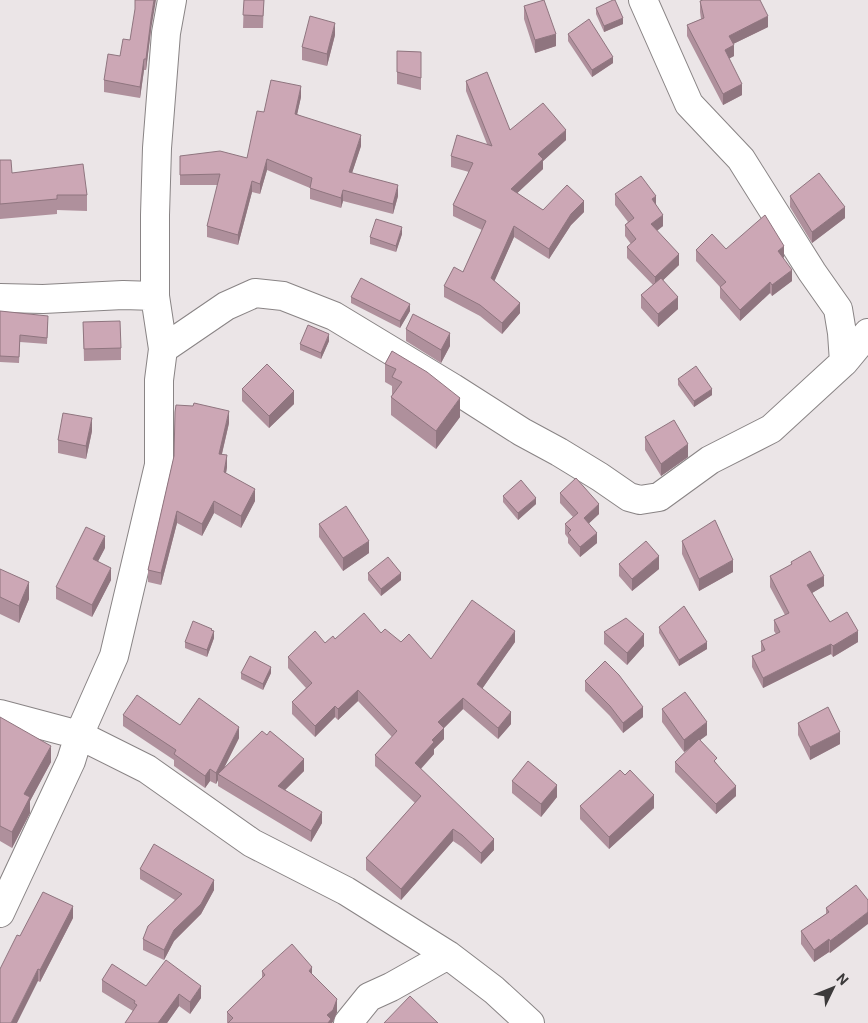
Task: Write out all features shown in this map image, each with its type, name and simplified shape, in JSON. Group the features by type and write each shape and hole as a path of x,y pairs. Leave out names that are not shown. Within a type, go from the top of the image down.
{"street":[{"path":"0,913 71,761 79,735 114,656 159,465 159,380 163,349 155,296 157,148 166,33 172,0"},
{"path":"643,0 689,104 740,159 812,272 838,309 844,362"},
{"path":"163,349 226,306 255,293 283,296 334,316 522,432 600,477 629,497 640,500 659,497 710,460 771,430 844,362 868,333"},
{"path":"0,298 42,299 124,294 155,296"},
{"path":"0,714 79,735 147,769 252,843 346,891 448,955 494,990 530,1023"},
{"path":"348,1023 369,997 448,955"}],"building":[{"path":"135,0 154,0 140,87 104,80 108,54 120,56 123,39 130,40"},
{"path":"244,0 264,0 263,16 243,15"},
{"path":"544,0 556,34 535,40 524,6"},
{"path":"615,0 623,18 604,26 596,8"},
{"path":"760,0 768,16 729,36 734,45 725,50 742,84 723,94 687,25 704,18 700,1"},
{"path":"310,16 335,23 327,54 302,47"},
{"path":"589,19 613,57 592,70 568,34"},
{"path":"397,51 421,52 421,78 397,72"},
{"path":"487,72 510,130 543,103 566,130 538,154 543,159 511,189 543,210 567,185 584,201 571,214 549,249 514,226 491,278 520,303 502,323 480,305 444,286 454,267 463,272 486,221 453,205 473,163 451,156 457,135 492,146 466,81"},
{"path":"271,80 301,86 295,114 361,135 349,172 398,185 393,204 343,190 341,198 310,188 312,178 267,159 260,184 252,181 238,235 207,226 220,174 180,175 180,156 220,151 247,158 257,111 264,112"},
{"path":"0,160 11,160 12,173 83,164 87,195 57,195 57,199 0,204"},
{"path":"819,173 845,207 812,232 790,196"},
{"path":"641,176 656,196 652,199 663,215 651,224 679,254 655,277 627,247 636,239 625,225 634,218 615,194"},
{"path":"765,215 784,246 778,251 792,270 772,285 770,282 740,310 720,287 726,282 696,250 712,234 726,249"},
{"path":"376,219 402,227 396,246 370,237"},
{"path":"361,278 410,304 400,321 351,297"},
{"path":"661,278 678,297 658,314 641,295"},
{"path":"0,311 48,316 47,338 20,335 19,357 0,356"},
{"path":"413,314 450,333 441,350 406,329"},
{"path":"120,321 121,348 84,349 83,322"},
{"path":"308,325 329,334 321,353 300,344"},
{"path":"392,351 427,372 460,398 436,431 391,397 402,382 392,377 396,369 385,364"},
{"path":"267,364 294,391 269,416 242,389"},
{"path":"696,366 712,389 694,401 678,379"},
{"path":"194,403 229,411 219,454 227,455 224,472 255,489 241,516 214,501 202,524 177,511 161,573 148,570 174,456 176,405 193,406"},
{"path":"63,413 92,418 86,446 58,440"},
{"path":"674,420 688,444 661,464 645,437"},
{"path":"576,478 599,504 584,518 597,533 580,547 568,533 571,530 565,524 578,513 560,493"},
{"path":"521,480 536,498 518,513 503,496"},
{"path":"346,506 369,541 343,558 319,524"},
{"path":"715,520 733,560 699,579 682,541"},
{"path":"86,527 105,536 93,559 111,568 92,605 56,587"},
{"path":"646,541 659,556 632,579 619,564"},
{"path":"810,551 824,576 807,585 830,622 847,612 858,631 833,646 831,644 763,678 752,656 765,650 761,641 780,632 774,620 789,613 770,576"},
{"path":"388,557 401,573 381,589 368,573"},
{"path":"0,569 29,582 19,606 0,597"},
{"path":"472,600 515,631 477,684 511,712 498,728 463,698 438,722 444,728 432,740 434,742 415,763 494,839 481,853 453,829 401,889 366,858 421,796 375,755 397,731 358,690 338,709 335,706 315,726 292,702 312,683 288,657 315,631 325,643 333,636 335,639 364,613 381,633 385,629 401,642 409,634 431,659"},
{"path":"684,606 707,642 679,660 659,627"},
{"path":"626,618 644,634 627,653 604,632"},
{"path":"193,621 214,631 207,650 185,642"},
{"path":"250,656 271,667 263,684 241,673"},
{"path":"605,661 619,675 643,707 623,723 610,706 585,681"},
{"path":"685,692 707,722 684,740 662,709"},
{"path":"137,695 180,725 199,698 239,727 216,773 210,769 205,776 174,754 176,750 123,715"},
{"path":"828,707 840,732 810,747 798,723"},
{"path":"0,717 51,746 24,794 30,797 12,832 0,826"},
{"path":"262,731 267,735 270,731 304,759 278,786 322,812 311,831 218,774"},
{"path":"699,739 717,758 714,761 736,786 716,804 675,762"},
{"path":"528,761 557,785 541,804 512,781"},
{"path":"620,770 625,775 630,770 654,795 609,837 580,806"},
{"path":"154,844 214,880 201,904 174,930 164,950 143,939 148,926 182,894 140,869"},
{"path":"856,885 868,900 868,912 830,941 829,939 814,950 801,931 829,912 826,908"},
{"path":"43,892 73,906 11,1023 0,1023 0,969 17,935 20,936"},
{"path":"292,944 312,967 309,971 337,999 333,1010 327,1015 331,1019 328,1023 228,1023 233,1018 227,1012 265,975 262,971"},
{"path":"166,960 201,986 190,1002 179,994 158,1023 125,1023 137,1005 134,1003 135,1001 102,980 112,964 146,986"},
{"path":"410,996 438,1023 384,1023"}]}
